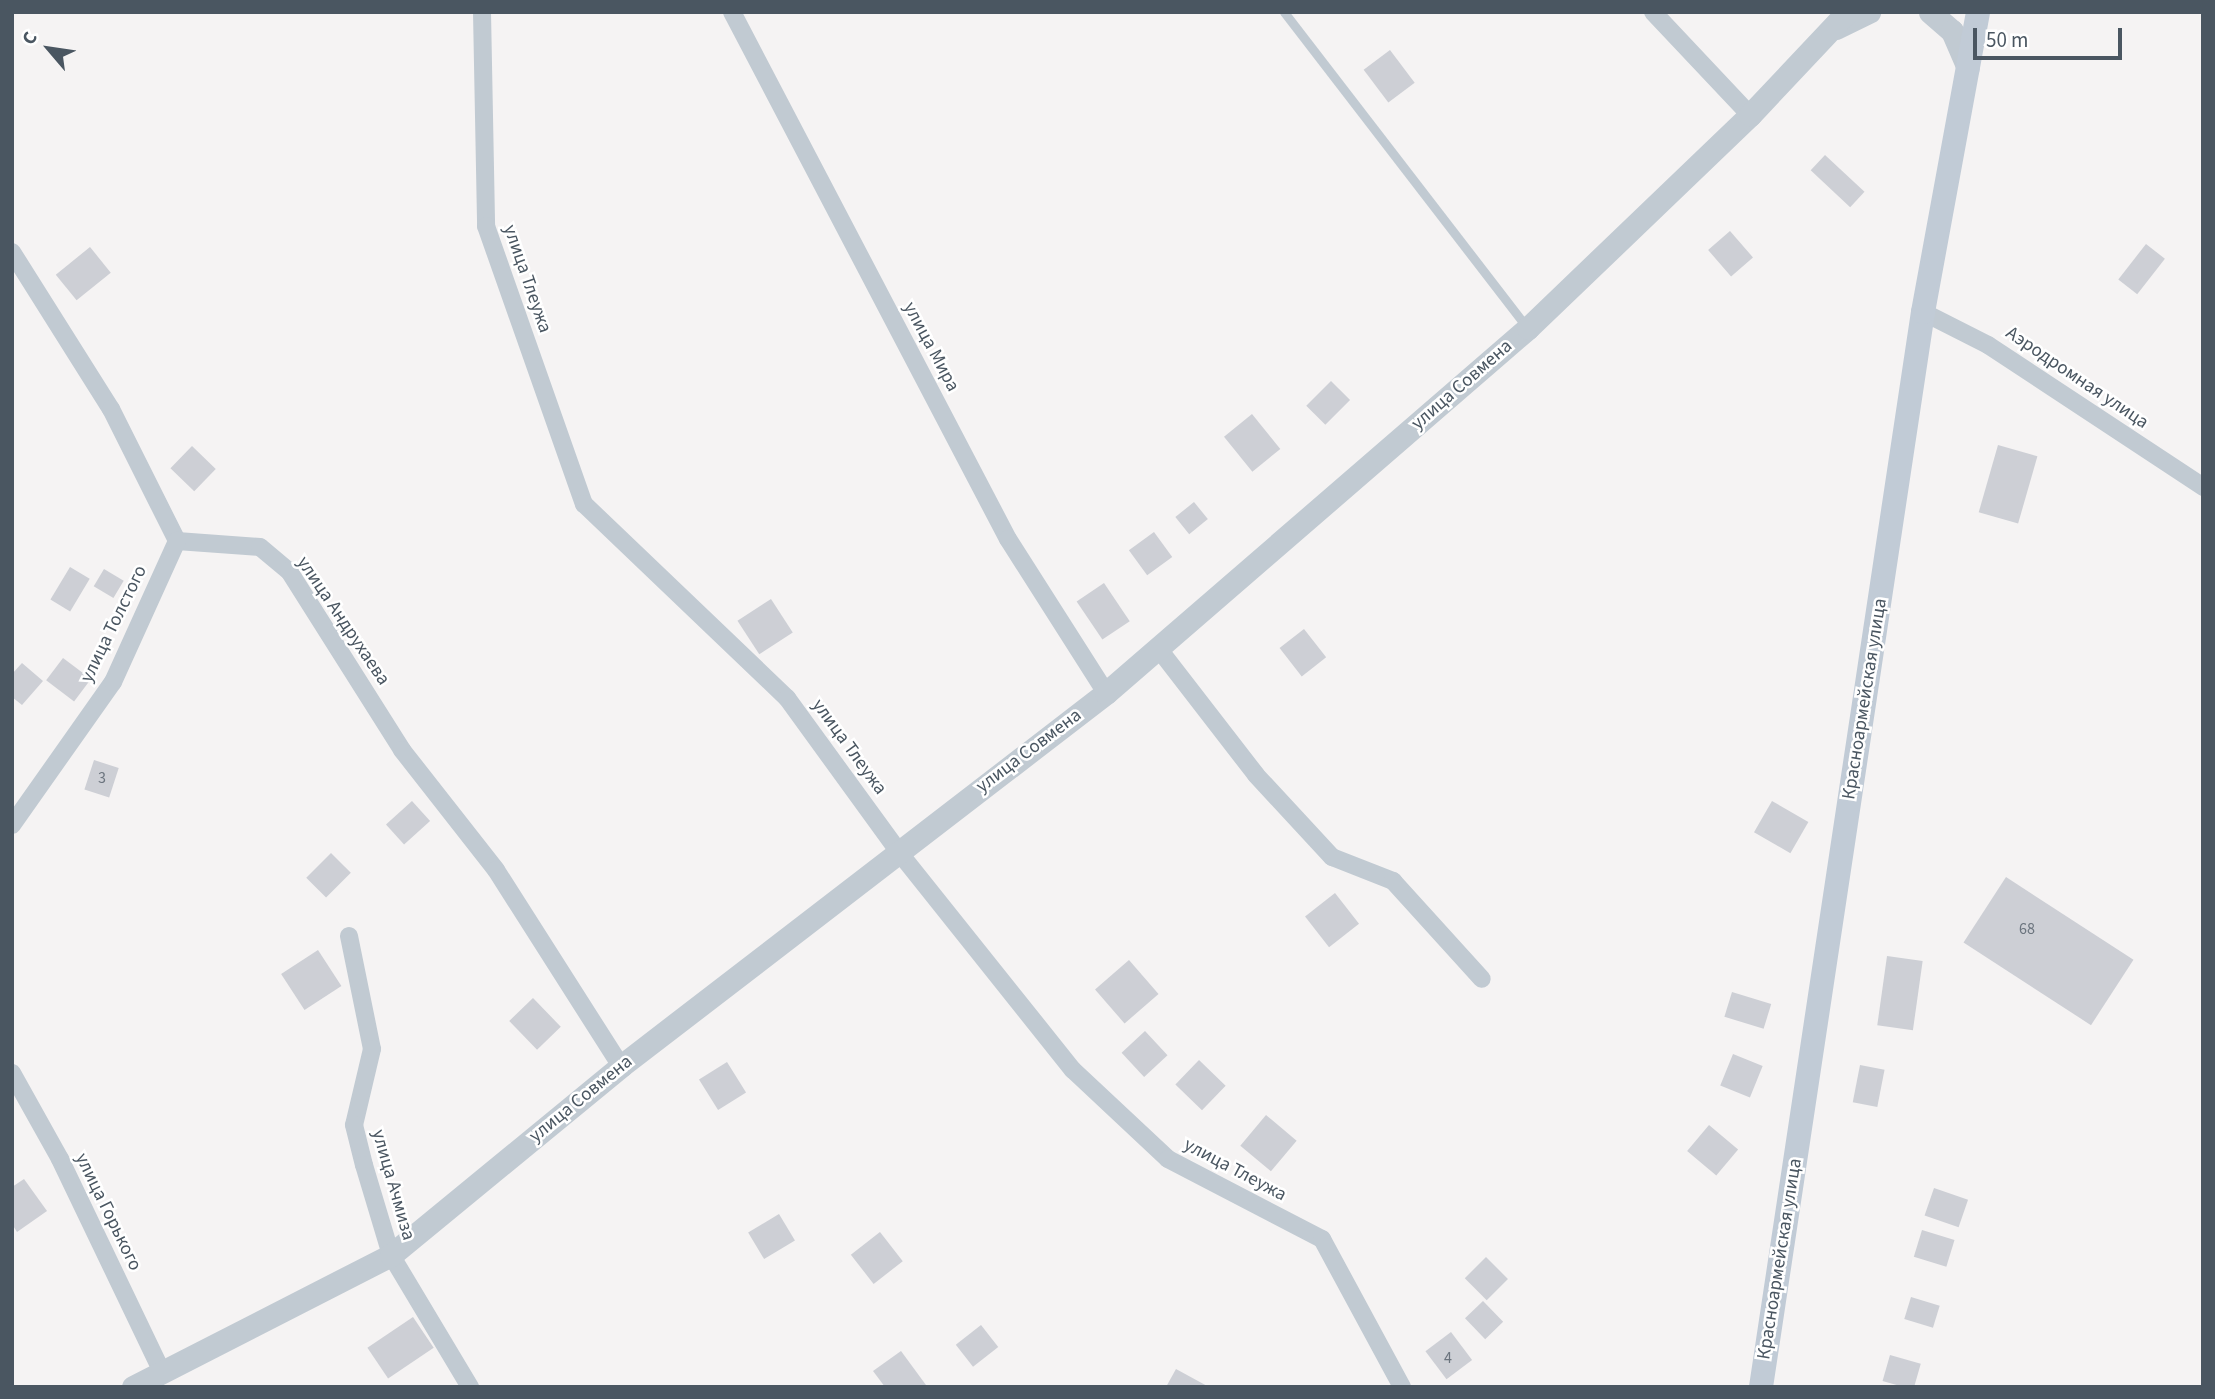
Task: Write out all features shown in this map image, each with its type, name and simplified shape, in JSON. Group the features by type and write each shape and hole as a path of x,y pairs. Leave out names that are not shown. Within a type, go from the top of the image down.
{"main road":[{"name":"Красноармейская улица","path":"1761,1387 1923,312 1978,12"}],"street":[{"name":"улица Тлеужа","path":"482,12 486,226 584,504 787,698 898,851 1073,1070 1168,1159 1322,1239 1402,1387"},
{"name":"улица Мира","path":"732,12 1008,539 1106,693"},
{"path":"1653,12 1750,115"},
{"name":"улица Совмена","path":"133,1387 391,1255 621,1066 1106,693 1528,328 1750,115 1847,12"},
{"path":"1830,31 1869,12"},
{"path":"1930,12 1952,31 1968,68"},
{"path":"12,251 111,409 177,541"},
{"name":"Аэродромная улица","path":"1923,312 1988,345 2203,487"},
{"name":"улица Толстого","path":"12,825 113,682 177,541"},
{"name":"улица Андрухаева","path":"177,541 260,547 289,571 402,750 496,870 621,1066"},
{"path":"1157,648 1256,775 1332,857 1394,881 1482,979"},
{"name":"улица Ачмиза","path":"349,936 372,1049 354,1125 391,1255 470,1387"},
{"name":"улица Горького","path":"12,1073 60,1159 162,1372"}],"lane":[{"path":"1284,12 1528,328"}],"building":[{"path":"1390,50 1415,83 1388,103 1364,70"},
{"path":"1825,155 1864,192 1850,207 1811,170"},
{"path":"1730,231 1753,257 1731,276 1708,250"},
{"path":"2146,244 2165,259 2137,294 2118,279"},
{"path":"90,247 111,273 77,300 56,275"},
{"path":"1331,381 1350,400 1325,425 1306,406"},
{"path":"1252,414 1280,449 1252,472 1224,437"},
{"path":"1998,445 2037,456 2018,524 1979,512"},
{"path":"192,446 216,469 194,491 170,468"},
{"path":"1194,502 1208,519 1189,534 1175,517"},
{"path":"1154,532 1172,557 1147,575 1129,550"},
{"path":"70,567 90,579 70,611 50,600"},
{"path":"104,569 124,581 113,598 94,586"},
{"path":"1104,583 1130,621 1102,640 1077,601"},
{"path":"771,599 793,633 759,654 737,621"},
{"path":"1304,629 1326,657 1302,676 1280,648"},
{"path":"63,658 91,679 74,701 46,680"},
{"path":"22,663 43,681 22,705 12,697 12,674"},
{"path":"94,760 119,768 109,798 84,789"},
{"path":"412,801 430,821 404,844 386,824"},
{"path":"1772,801 1808,822 1790,853 1754,832"},
{"path":"331,853 351,873 326,898 306,878"},
{"path":"2006,877 2133,960 2091,1025 1964,942"},
{"path":"1335,893 1359,924 1329,947 1305,916"},
{"path":"318,950 341,986 305,1010 281,974"},
{"path":"1887,956 1923,961 1913,1030 1877,1025"},
{"path":"1129,960 1159,994 1125,1023 1095,990"},
{"path":"1732,992 1771,1004 1764,1029 1724,1017"},
{"path":"533,998 561,1027 537,1050 509,1021"},
{"path":"1145,1031 1168,1055 1144,1077 1122,1053"},
{"path":"1733,1054 1763,1066 1750,1098 1720,1086"},
{"path":"1199,1060 1226,1086 1202,1110 1175,1084"},
{"path":"727,1062 746,1093 718,1110 699,1079"},
{"path":"1860,1065 1885,1070 1877,1107 1853,1102"},
{"path":"1266,1115 1297,1141 1271,1171 1240,1146"},
{"path":"1709,1125 1738,1149 1716,1175 1687,1151"},
{"path":"24,1179 47,1211 17,1232 12,1224 12,1187"},
{"path":"1934,1188 1968,1200 1959,1227 1925,1215"},
{"path":"779,1214 795,1241 764,1259 748,1233"},
{"path":"1922,1230 1955,1240 1946,1267 1914,1257"},
{"path":"880,1232 903,1261 874,1284 851,1255"},
{"path":"1486,1257 1508,1279 1487,1300 1465,1278"},
{"path":"1911,1297 1940,1306 1933,1328 1904,1319"},
{"path":"1483,1301 1503,1322 1485,1339 1465,1318"},
{"path":"413,1317 434,1348 388,1378 367,1348"},
{"path":"981,1325 998,1347 973,1367 956,1345"},
{"path":"1451,1332 1472,1360 1447,1379 1425,1351"},
{"path":"901,1351 926,1385 924,1387 885,1387 873,1371"},
{"path":"1890,1355 1921,1364 1914,1387 1883,1381"},
{"path":"1176,1369 1209,1387 1166,1387"}]}
